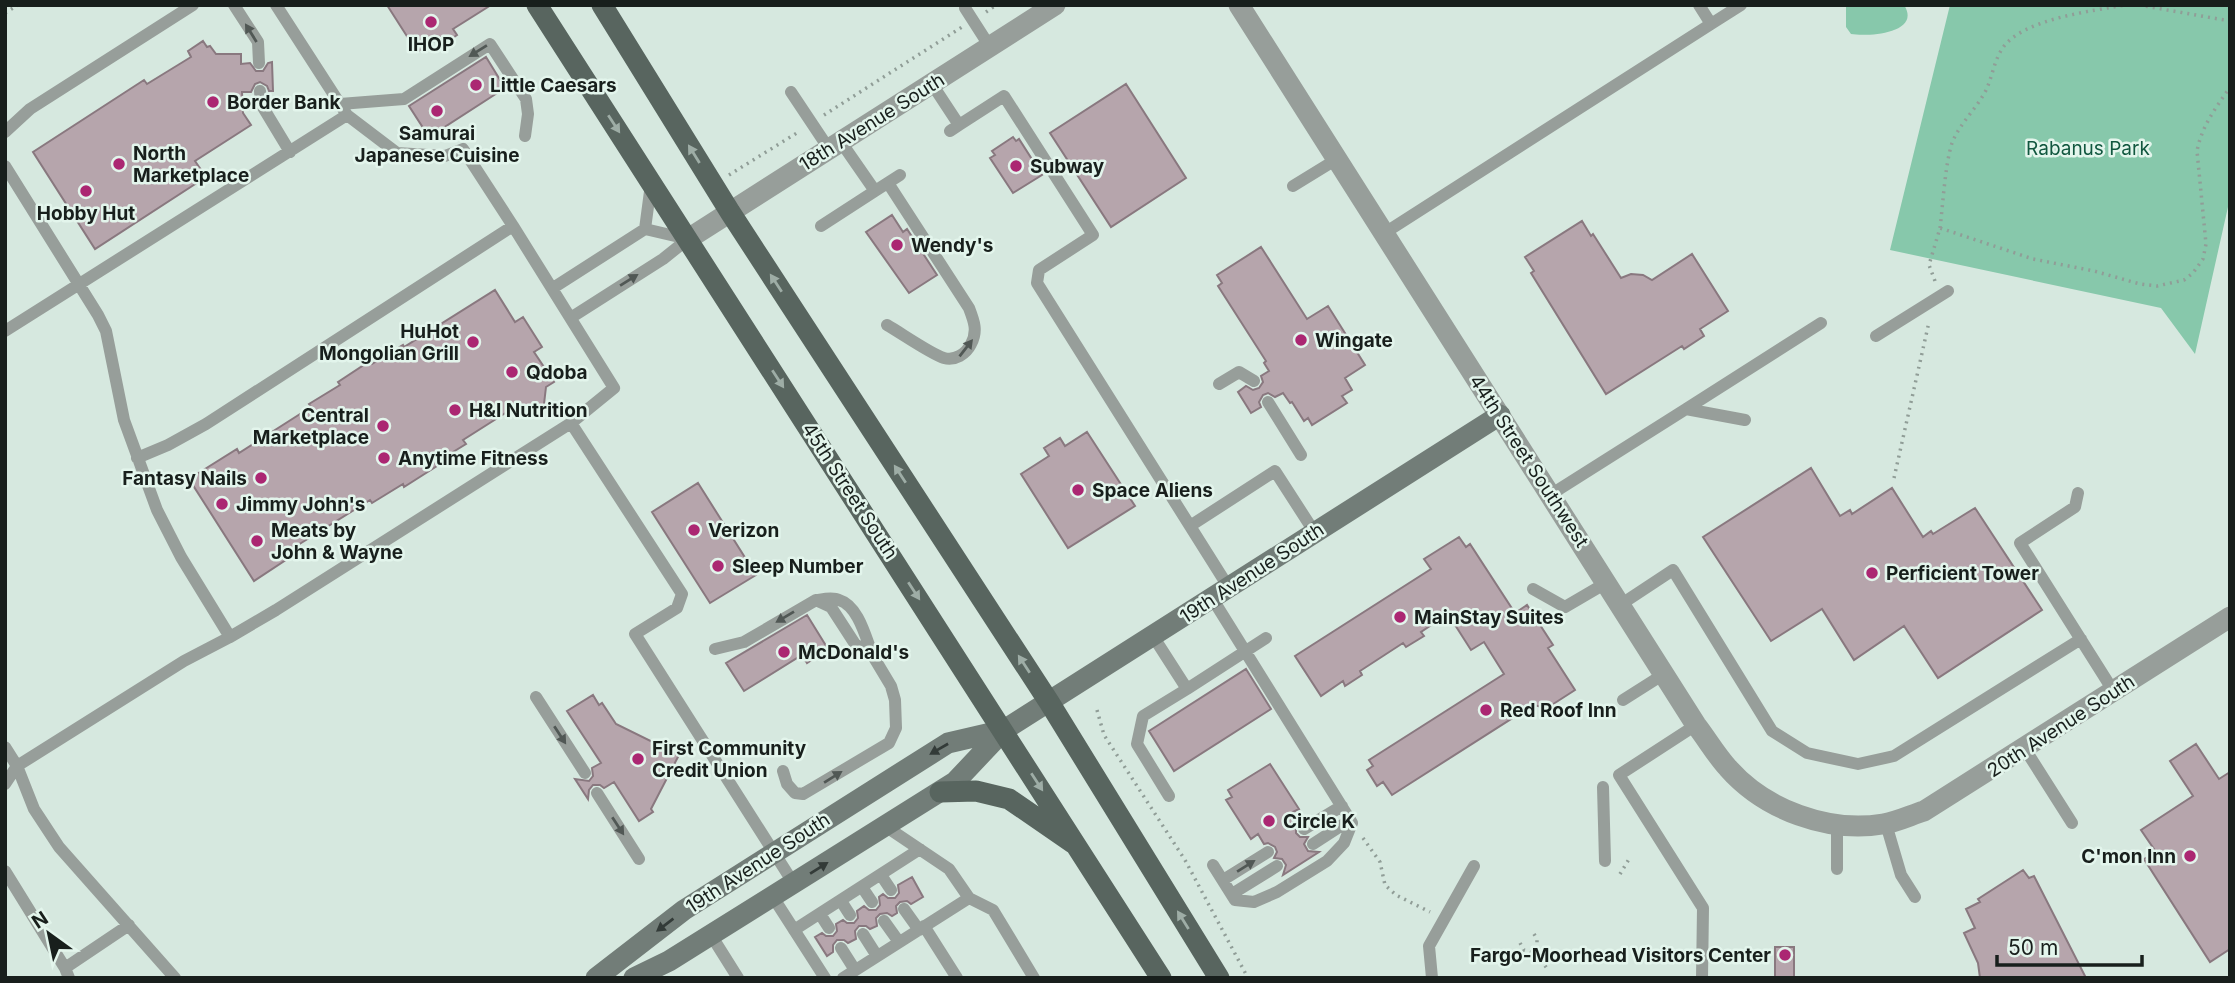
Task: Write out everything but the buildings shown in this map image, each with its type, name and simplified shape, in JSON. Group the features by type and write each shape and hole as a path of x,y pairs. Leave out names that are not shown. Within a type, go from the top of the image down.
{"main road":[{"name":"45th Street South","path":"537,5 1079,846 1161,978"},
{"path":"602,5 730,212 1049,702 1219,978"},
{"path":"940,792 976,792 1009,799 1079,846"}],"street":[{"name":"18th Avenue South","path":"688,239 1055,5"},
{"name":"44th Street Southwest","path":"1239,5 1696,725 1728,768 1752,790 1795,815 1858,827 1886,824"},
{"name":"19th Avenue South","path":"634,978 669,961 940,792 955,782 1004,730 1500,415"},
{"name":"20th Avenue South","path":"1886,824 1924,811 2230,617"},
{"name":"19th Avenue South","path":"596,978 684,910 948,743 1004,730"}],"lane":[{"path":"5,132 30,109 193,5"},
{"path":"234,5 258,42 259,63"},
{"path":"5,784 17,766 184,661 276,610 571,423 614,388 572,317 463,149 445,156 397,153 344,110 276,5"},
{"path":"1699,5 1712,24"},
{"path":"1383,233 1741,5"},
{"path":"965,8 990,47"},
{"path":"5,331 290,152 344,110 404,99 490,44 526,99 528,114 525,136"},
{"path":"932,84 955,128 1004,96 1093,235 1039,270 1037,283 1190,526 1245,652 1352,823 1344,844 1327,861 1277,892 1254,902 1236,900 1213,865"},
{"path":"260,91 261,104 290,152"},
{"path":"792,92 812,123 875,191"},
{"path":"1293,186 1337,159"},
{"path":"5,166 106,331 115,385 137,458 157,510 181,557 230,637"},
{"path":"821,226 900,176"},
{"path":"645,229 651,182"},
{"path":"887,326 945,358 958,357 968,351 975,332 975,322 969,308 888,183"},
{"path":"137,458 206,424 513,226"},
{"path":"553,288 645,229 688,239"},
{"path":"572,317 688,239"},
{"path":"1876,336 1948,291"},
{"path":"1550,495 1821,323"},
{"path":"1219,384 1239,372 1254,381"},
{"path":"1268,402 1301,455"},
{"path":"1686,409 1745,420"},
{"path":"571,423 682,594 677,608 635,634 794,884"},
{"path":"1190,526 1275,471 1315,533"},
{"path":"2078,493 2074,507 2020,543 2114,692"},
{"path":"1620,605 1673,570 1772,731 1807,753 1858,764 1894,755 2081,639"},
{"path":"1533,589 1565,607 1606,583"},
{"path":"715,649 744,642 816,600 831,607 855,644 873,656 891,686 897,728 889,743 803,793 795,793 787,784 783,771"},
{"path":"1153,636 1187,688"},
{"path":"1170,796 1137,744 1143,716 1266,638"},
{"path":"1623,700 1664,674"},
{"path":"536,697 585,773"},
{"path":"1696,725 1619,775 1703,908 1702,978"},
{"path":"6,749 17,766 34,809 59,847 173,977"},
{"path":"2025,749 2072,824"},
{"path":"1603,786 1605,861"},
{"path":"597,793 639,859"},
{"path":"1304,829 1342,806"},
{"path":"1313,844 1350,820"},
{"path":"1837,824 1837,870"},
{"path":"1886,824 1902,875 1915,897"},
{"path":"885,826 949,869 969,898 993,910 1034,978"},
{"path":"794,930 920,849"},
{"path":"1223,880 1268,852"},
{"path":"1232,894 1277,866"},
{"path":"1432,978 1429,946 1474,866"},
{"path":"5,871 67,973 129,925"},
{"path":"881,875 891,890"},
{"path":"862,887 872,902"},
{"path":"773,897 825,978"},
{"path":"843,978 969,898"},
{"path":"841,901 850,915"},
{"path":"904,909 957,978"},
{"path":"820,914 829,928"},
{"path":"884,921 899,943"},
{"path":"863,934 877,956"},
{"path":"711,935 738,978"},
{"path":"841,948 855,970"}],"path":[{"path":"5,13 18,5"},
{"path":"729,175 996,5"},
{"path":"1894,478 1937,286 1929,265 1940,228 1952,145 1959,128 1984,94 2000,52 2007,42 2029,28 2082,12 2125,5"},
{"path":"2139,5 2230,21"},
{"path":"1940,228 2034,259 2140,284 2157,286 2184,281 2203,260 2206,244 2197,163 2200,136 2206,121 2230,87"},
{"path":"1097,710 1104,735 1185,860 1248,978"},
{"path":"1364,828 1362,836 1380,862 1385,885 1396,895 1430,912"},
{"path":"1620,874 1629,859"},
{"path":"1534,934 1537,939 1537,954 1548,970"},
{"path":"1520,943 1524,950 1537,954"}],"green space":[{"path":"1846,5 1904,5 1908,14 1906,22 1891,31 1869,35 1851,34 1846,27"},
{"name":"Rabanus Park","path":"1950,5 2230,5 2230,198 2195,354 2161,308 1890,250"}],"place":[{"name":"IHOP","path":"431,22"},
{"name":"Little Caesars","path":"476,85"},
{"name":"Border Bank","path":"213,102"},
{"name":"Samurai Japanese Cuisine","path":"437,111"},
{"name":"North Marketplace","path":"119,164"},
{"name":"Subway","path":"1016,166"},
{"name":"Hobby Hut","path":"86,191"},
{"name":"Wendy's","path":"897,245"},
{"name":"Wingate","path":"1301,340"},
{"name":"HuHot Mongolian Grill","path":"473,342"},
{"name":"Qdoba","path":"512,372"},
{"name":"H&I Nutrition","path":"455,410"},
{"name":"Central Marketplace","path":"383,426"},
{"name":"Anytime Fitness","path":"384,458"},
{"name":"Fantasy Nails","path":"261,478"},
{"name":"Space Aliens","path":"1078,490"},
{"name":"Jimmy John's","path":"222,504"},
{"name":"Verizon","path":"694,530"},
{"name":"Meats by John & Wayne","path":"257,541"},
{"name":"Sleep Number","path":"718,566"},
{"name":"Perficient Tower","path":"1872,573"},
{"name":"MainStay Suites","path":"1400,617"},
{"name":"McDonald's","path":"784,652"},
{"name":"Red Roof Inn","path":"1486,710"},
{"name":"First Community Credit Union","path":"638,759"},
{"name":"Circle K","path":"1269,821"},
{"name":"C'mon Inn","path":"2190,856"},
{"name":"Fargo-Moorhead Visitors Center","path":"1785,955"}]}
